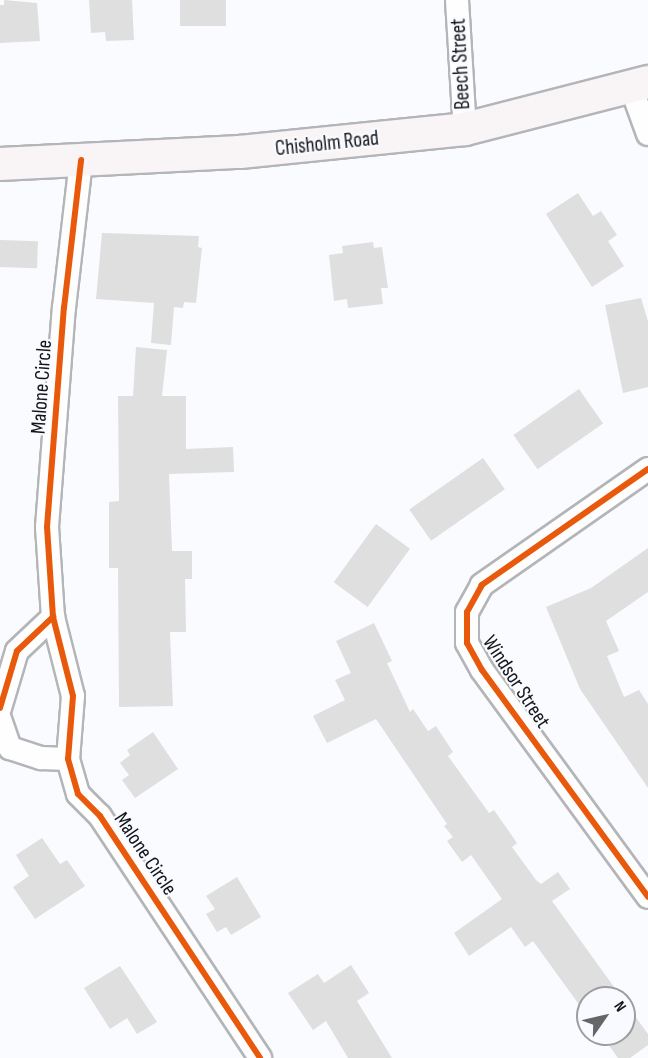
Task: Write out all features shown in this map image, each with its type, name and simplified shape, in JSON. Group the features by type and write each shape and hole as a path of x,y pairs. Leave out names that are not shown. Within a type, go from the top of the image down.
{"main road":[{"name":"Chisholm Road","path":"0,164 322,145 465,129 640,85"}],"street":[{"name":"Beech Street","path":"457,0 465,129"},
{"path":"640,85 648,134"},
{"name":"Malone Circle","path":"81,160 64,308 47,527 52,617 73,696 68,759 78,794 100,816 260,1058"},
{"name":"Windsor Street","path":"648,469 482,585 466,612 467,643 482,670 648,897"},
{"path":"0,708 17,651 52,617"},
{"path":"0,718 10,748 40,758 68,759"}],"building":[{"path":"4,0 37,3 40,41 0,43 0,5 4,5"},
{"path":"89,0 132,0 134,40 106,41 105,32 91,33"},
{"path":"180,0 226,0 226,26 180,26"},
{"path":"578,193 593,216 601,211 617,235 608,241 624,266 592,287 546,214"},
{"path":"102,233 199,236 198,247 202,248 196,303 184,302 183,308 174,307 171,345 151,343 154,303 96,299"},
{"path":"0,240 38,241 37,268 0,267"},
{"path":"373,242 374,248 382,247 388,288 381,288 383,304 348,308 347,299 334,301 329,255 343,253 342,246"},
{"path":"641,298 648,321 648,387 623,393 605,305"},
{"path":"136,347 167,350 162,396 186,396 186,449 233,447 234,472 169,474 172,551 192,551 192,579 185,579 186,632 170,632 173,706 119,707 118,568 109,568 109,502 119,501 118,396 133,396"},
{"path":"579,389 603,423 538,469 513,435"},
{"path":"483,458 505,489 431,541 409,510"},
{"path":"376,524 410,549 368,607 334,582"},
{"path":"648,548 648,592 606,621 619,651 607,656 624,697 639,690 648,704 648,788 580,689 546,607 591,588"},
{"path":"374,623 392,661 387,663 410,712 413,709 428,731 436,726 453,752 448,756 489,813 494,810 517,843 512,847 536,880 541,884 558,872 570,889 552,901 613,986 576,986 576,1000 533,941 525,947 511,927 469,956 454,933 502,899 471,855 462,862 447,841 453,837 444,826 447,824 376,719 327,743 313,716 345,700 335,680 351,673 336,641"},
{"path":"153,732 178,769 135,798 122,780 129,775 120,763 130,755 127,750"},
{"path":"42,838 60,864 67,860 85,886 35,919 13,887 29,876 16,855"},
{"path":"237,877 261,917 231,935 226,927 217,932 206,914 215,909 206,896"},
{"path":"351,965 369,993 357,1001 392,1058 348,1058 326,1021 313,1030 288,993 318,974 324,983"},
{"path":"120,966 157,1022 137,1034 127,1018 110,1029 84,988"},
{"path":"636,1018 648,1034 648,1045 630,1058 618,1058 610,1046 636,1046"}],"cycle path":[{"path":"0,708 17,651 53,617 47,527 64,308 81,160"},
{"path":"648,469 482,585 467,612 467,643 482,670 648,897"},
{"path":"53,617 73,696 68,759 78,794 100,816 260,1058"}]}
